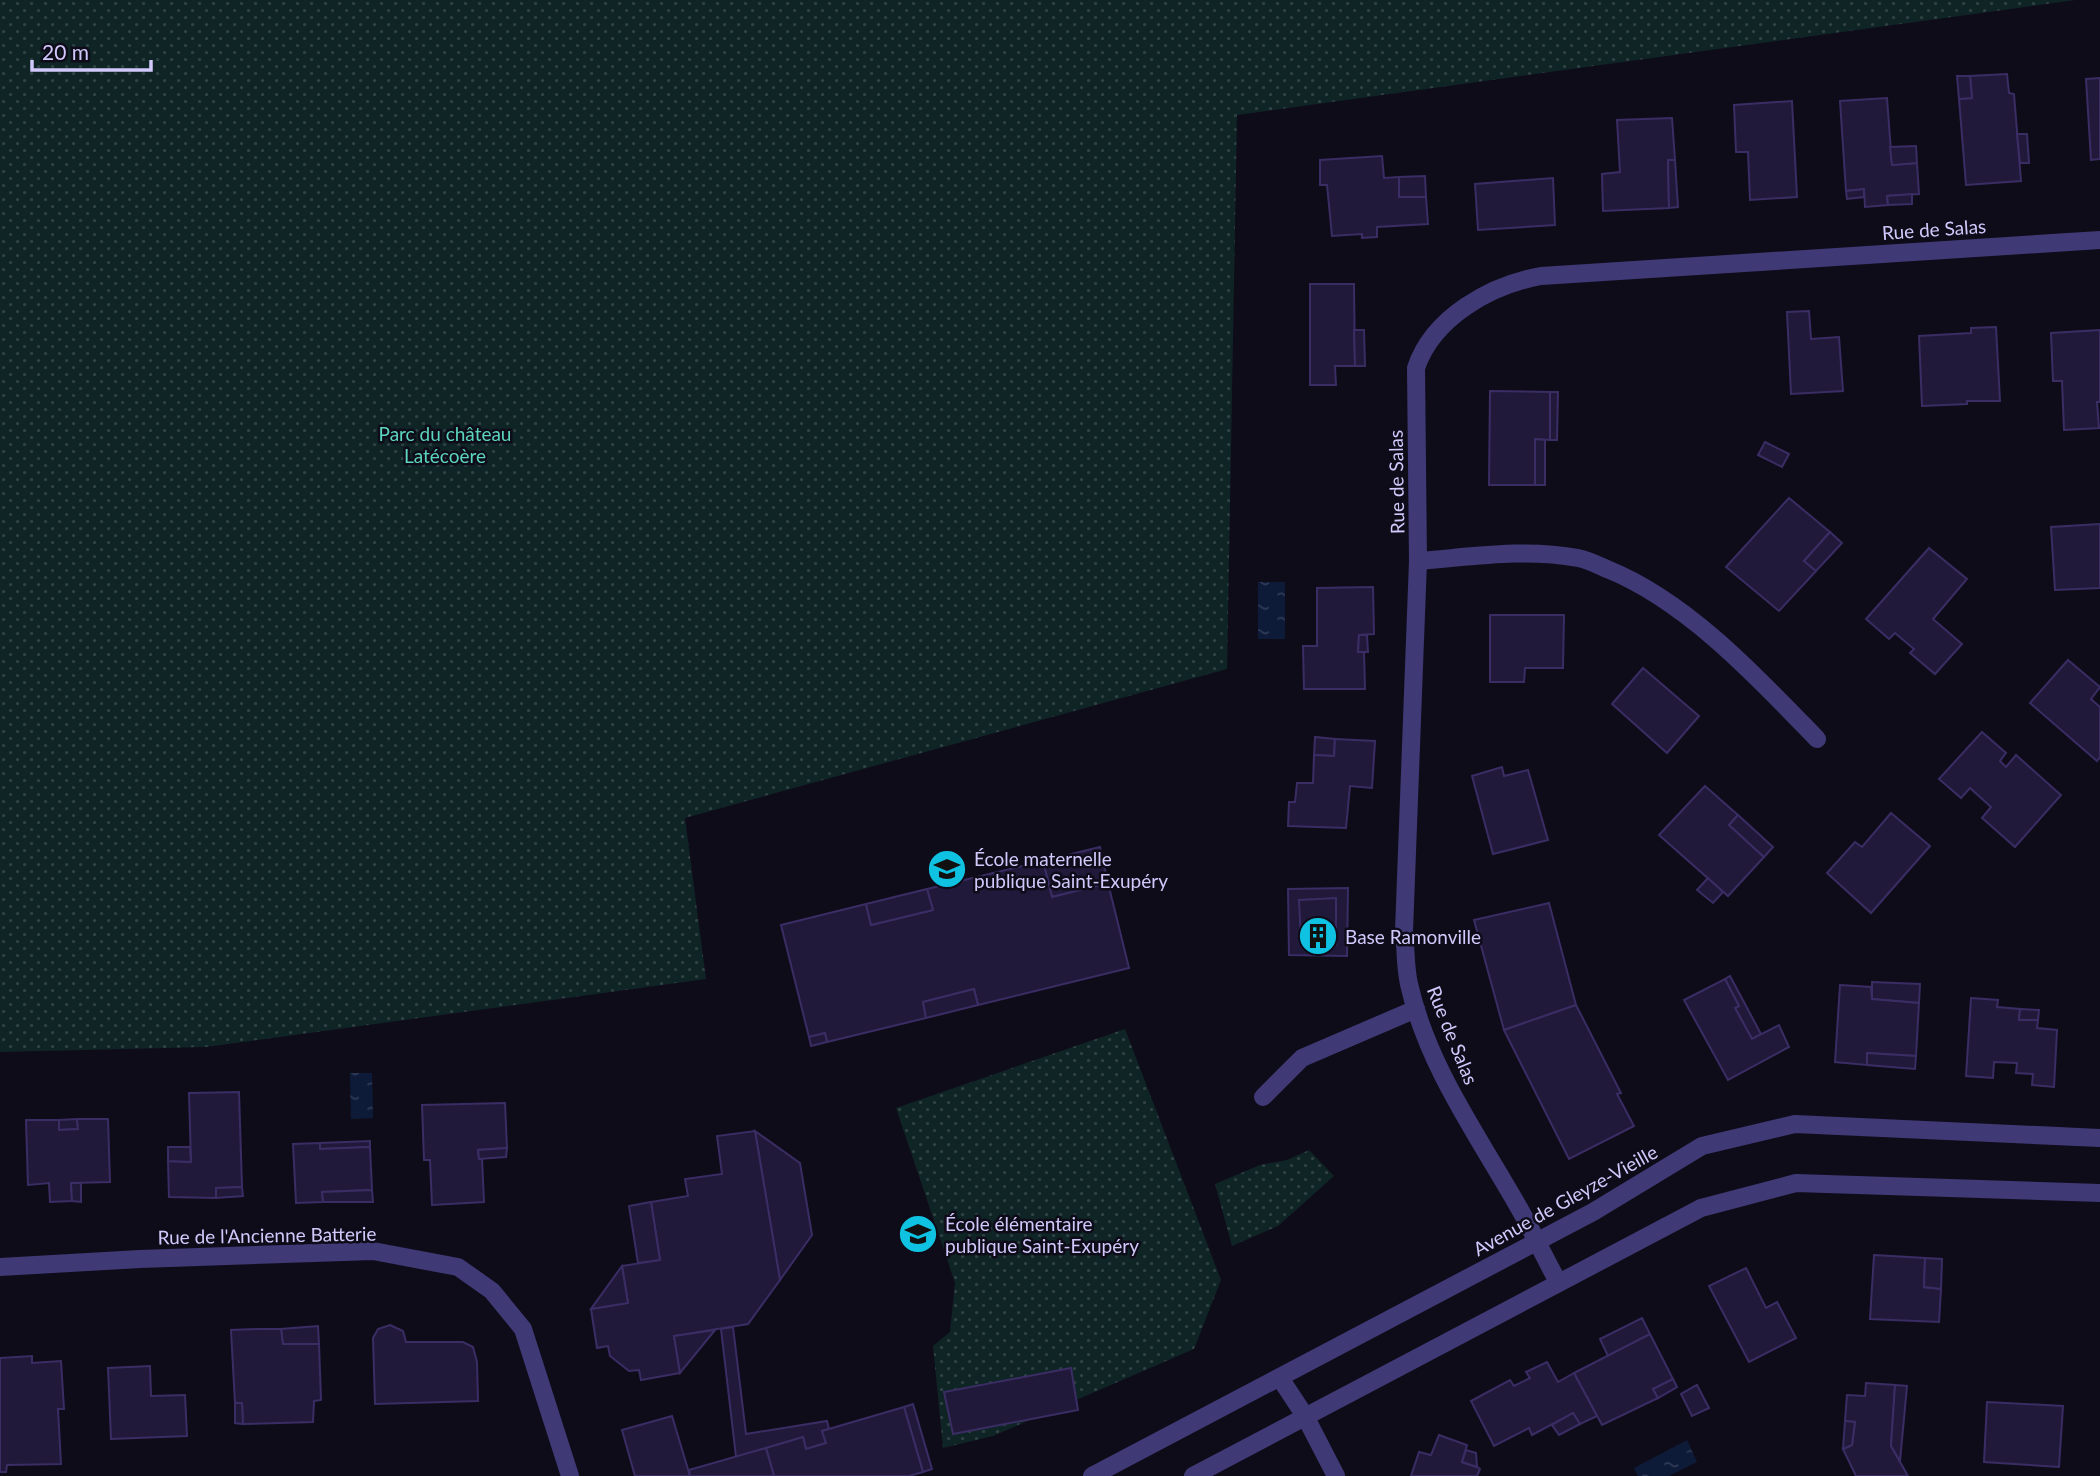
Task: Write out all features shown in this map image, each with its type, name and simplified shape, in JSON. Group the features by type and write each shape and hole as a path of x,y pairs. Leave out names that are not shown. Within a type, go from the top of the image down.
{"street":[{"name":"Rue de Salas","path":"1558,1282 1464,1116 1437,1060 1416,1009 1408,981 1404,931 1418,561 1416,368 1428,343 1466,306 1504,285 1541,275 2100,240"},
{"path":"1418,561 1535,553 1580,558 1627,577 1671,604 1710,636 1767,687 1817,739"},
{"path":"1263,1097 1302,1058 1416,1009"},
{"name":"Avenue de Gleyze-Vieille","path":"1092,1476 1593,1212 1702,1146 1795,1124 2100,1138"},
{"path":"1193,1476 1701,1208 1796,1183 2100,1193"},
{"name":"Rue de l'Ancienne Batterie","path":"0,1267 373,1251 458,1268 492,1292 523,1329 570,1476"},
{"path":"1280,1378 1305,1416 1336,1476"}],"green space":[{"name":"Parc du château Latécoère","path":"0,0 2075,0 1237,115 1227,669 685,818 706,979 206,1047 0,1052"},
{"path":"1125,1029 1221,1280 1194,1349 993,1436 943,1448 933,1346 950,1332 955,1283 896,1108"},
{"path":"1309,1150 1334,1176 1278,1226 1232,1246 1215,1184 1260,1165 1287,1160"}],"water":[{"path":"1258,582 1285,582 1285,639 1258,639"},
{"path":"350,1073 372,1073 373,1118 351,1119"},
{"path":"1687,1440 1697,1462 1669,1476 1638,1476 1634,1468"}],"building":[{"path":"2007,74 2009,93 2014,94 2021,181 1966,185 1959,99 1972,98 1970,76"},
{"path":"1957,76 1970,76 1972,98 1959,99"},
{"path":"2100,78 2100,159 2091,160 2086,79"},
{"path":"1887,98 1892,165 1917,163 1919,194 1887,196 1888,205 1865,207 1864,189 1846,191 1840,101"},
{"path":"1792,101 1797,197 1750,200 1748,152 1736,152 1734,105"},
{"path":"1672,118 1675,160 1668,160 1669,208 1603,211 1602,174 1620,172 1617,120"},
{"path":"2017,134 2027,134 2029,163 2020,163"},
{"path":"1916,146 1917,163 1892,165 1890,147"},
{"path":"1382,156 1384,178 1399,177 1399,197 1426,197 1428,224 1377,227 1377,237 1362,238 1362,234 1332,236 1327,185 1320,185 1320,160"},
{"path":"1668,160 1675,160 1678,207 1669,208"},
{"path":"1425,176 1426,197 1399,197 1399,177"},
{"path":"1553,178 1555,225 1478,230 1475,184"},
{"path":"1864,189 1864,197 1847,199 1846,191"},
{"path":"1912,194 1912,204 1888,205 1887,196"},
{"path":"1310,284 1354,284 1355,366 1335,366 1336,385 1310,385"},
{"path":"1809,311 1811,339 1839,337 1843,391 1791,394 1787,312"},
{"path":"1996,327 2000,401 1967,401 1967,404 1922,406 1919,336 1971,333 1971,328"},
{"path":"1354,330 1364,330 1365,366 1355,366"},
{"path":"2100,330 2100,402 2097,402 2099,428 2064,430 2062,381 2053,381 2051,333"},
{"path":"1490,391 1550,392 1550,440 1535,439 1535,485 1489,485"},
{"path":"1550,392 1558,392 1557,440 1550,440"},
{"path":"1535,439 1545,440 1545,485 1535,485"},
{"path":"1765,442 1789,454 1782,467 1758,455"},
{"path":"1789,498 1830,532 1804,561 1816,571 1779,611 1726,567"},
{"path":"2100,524 2100,588 2055,590 2051,527"},
{"path":"1830,532 1842,543 1816,571 1804,561"},
{"path":"1929,548 1967,579 1933,619 1962,644 1935,674 1910,653 1914,649 1895,633 1889,639 1866,619"},
{"path":"1373,587 1374,634 1359,635 1358,652 1364,652 1365,689 1304,689 1303,646 1317,646 1317,588"},
{"path":"1490,615 1564,615 1563,668 1525,668 1524,682 1490,682"},
{"path":"1359,635 1367,635 1368,652 1358,652"},
{"path":"2068,660 2100,687 2091,699 2100,707 2100,757 2097,761 2030,703"},
{"path":"1643,668 1699,716 1667,753 1612,704"},
{"path":"1982,732 2006,753 2000,761 2006,767 2016,755 2061,795 2015,847 1982,818 1991,807 1970,788 1961,798 1939,779"},
{"path":"1315,737 1335,739 1334,756 1314,755"},
{"path":"1335,739 1375,741 1372,788 1350,786 1346,828 1288,826 1289,802 1295,802 1297,783 1313,783 1314,755 1334,756"},
{"path":"1502,767 1504,776 1528,770 1548,840 1493,854 1472,776"},
{"path":"1705,786 1738,815 1729,825 1764,857 1728,896 1659,835"},
{"path":"1891,813 1930,846 1871,913 1827,873 1855,842 1862,847"},
{"path":"1738,815 1773,847 1764,857 1729,825"},
{"path":"1100,847 1108,883 1052,897 1043,861"},
{"path":"1043,861 1052,897 1108,883 1129,968 978,1005 974,989 923,1002 926,1018 827,1042 825,1033 809,1037 781,925 866,904 871,925 933,910 927,889"},
{"path":"1708,878 1723,892 1713,903 1697,890"},
{"name":"Base Ramonville","path":"1348,888 1347,956 1289,955 1288,889"},
{"path":"927,889 933,910 871,925 866,904"},
{"path":"1336,898 1336,944 1301,942 1299,900"},
{"path":"1549,903 1576,1005 1504,1030 1474,920"},
{"path":"1730,976 1761,1034 1752,1039 1735,1008 1739,1006 1725,979"},
{"path":"1725,979 1739,1006 1735,1008 1752,1039 1779,1025 1789,1047 1728,1080 1684,1000"},
{"path":"1872,982 1920,984 1919,1003 1872,999"},
{"path":"1840,985 1871,987 1872,999 1919,1003 1916,1056 1867,1053 1867,1065 1835,1062"},
{"path":"974,989 978,1005 926,1018 923,1002"},
{"path":"1971,998 1998,1000 1997,1007 2020,1009 2019,1020 2038,1020 2037,1028 2057,1030 2054,1087 2032,1085 2033,1074 2016,1073 2017,1063 1994,1062 1993,1078 1966,1076"},
{"path":"1576,1005 1621,1093 1617,1094 1634,1126 1569,1159 1504,1030"},
{"path":"2020,1009 2039,1010 2038,1020 2019,1020"},
{"path":"825,1033 827,1042 811,1046 809,1037"},
{"path":"1867,1053 1916,1056 1915,1069 1867,1065"},
{"path":"239,1092 242,1187 216,1188 216,1198 169,1197 168,1161 191,1162 189,1093"},
{"path":"505,1103 507,1148 478,1150 479,1159 482,1158 484,1202 432,1205 430,1160 424,1160 422,1105"},
{"path":"77,1119 78,1129 59,1130 59,1120"},
{"path":"77,1119 108,1119 110,1182 71,1183 72,1201 50,1202 49,1183 28,1185 26,1120 59,1120 59,1130 78,1129"},
{"path":"755,1131 800,1163 812,1235 780,1280"},
{"path":"755,1131 780,1280 748,1324 674,1336 680,1373 641,1380 639,1370 629,1371 610,1356 608,1346 597,1348 591,1309 628,1303 622,1266 660,1260 651,1202 688,1196 685,1179 722,1174 717,1136"},
{"path":"370,1141 370,1147 320,1149 320,1143"},
{"path":"320,1143 320,1149 370,1147 372,1190 322,1192 323,1202 296,1203 293,1144"},
{"path":"168,1147 190,1147 191,1162 168,1161"},
{"path":"507,1148 506,1157 479,1159 478,1150"},
{"path":"71,1183 81,1183 81,1202 72,1201"},
{"path":"242,1187 243,1196 216,1198 216,1188"},
{"path":"372,1190 373,1202 323,1202 322,1192"},
{"path":"651,1202 660,1260 638,1263 629,1206"},
{"path":"1874,1255 1925,1258 1924,1287 1941,1289 1939,1322 1870,1319"},
{"path":"1925,1258 1942,1259 1941,1289 1924,1287"},
{"path":"622,1266 628,1303 591,1309"},
{"path":"1746,1268 1766,1308 1777,1302 1796,1338 1749,1362 1709,1286"},
{"path":"1642,1318 1650,1334 1608,1356 1600,1339"},
{"path":"390,1325 403,1331 406,1342 463,1342 473,1347 477,1362 478,1401 375,1404 373,1338 378,1329"},
{"path":"318,1326 319,1344 283,1344 281,1329"},
{"path":"733,1327 746,1434 827,1421 829,1429 822,1431 826,1443 806,1449 803,1437 736,1457 721,1329"},
{"path":"281,1329 283,1344 319,1344 321,1400 314,1401 313,1422 243,1424 242,1403 235,1403 231,1330"},
{"path":"715,1330 680,1373 674,1336"},
{"path":"1650,1334 1673,1379 1653,1389 1658,1398 1602,1425 1574,1373"},
{"path":"32,1356 32,1363 61,1361 64,1409 58,1409 61,1464 7,1465 6,1472 0,1472 0,1358"},
{"path":"1547,1362 1558,1382 1574,1373 1597,1416 1580,1424 1573,1413 1532,1435 1529,1428 1494,1446 1471,1401 1510,1380 1514,1386 1530,1378 1526,1372"},
{"path":"150,1366 151,1396 185,1395 187,1436 111,1439 108,1368"},
{"path":"1071,1368 1078,1410 953,1434 944,1392"},
{"path":"1673,1379 1677,1387 1658,1398 1653,1389"},
{"path":"1866,1383 1895,1385 1891,1446 1908,1476 1856,1476 1843,1449 1852,1445 1855,1422 1845,1421 1847,1395 1865,1396"},
{"path":"1697,1385 1709,1408 1692,1416 1681,1394"},
{"path":"1895,1385 1907,1386 1900,1461 1891,1446"},
{"path":"1987,1402 2063,1406 2059,1467 1984,1462"},
{"path":"235,1403 242,1403 243,1424 235,1423"},
{"path":"913,1404 932,1469 923,1472 904,1407"},
{"path":"904,1407 923,1472 909,1476 774,1476 766,1448 803,1437 806,1449 826,1443 822,1431"},
{"path":"1573,1413 1580,1424 1559,1435 1552,1425"},
{"path":"672,1416 690,1476 635,1476 622,1430"},
{"path":"1845,1421 1855,1422 1852,1445 1843,1449"},
{"path":"1439,1435 1467,1445 1462,1462 1480,1469 1477,1476 1411,1476 1419,1452 1431,1455"},
{"path":"766,1448 774,1476 690,1476 689,1470"},
{"path":"1466,1450 1476,1453 1477,1467 1462,1462"}],"place":[{"name":"École maternelle publique Saint-Exupéry","path":"947,869"},
{"name":"Base Ramonville","path":"1318,936"},
{"name":"École élémentaire publique Saint-Exupéry","path":"918,1234"}]}
